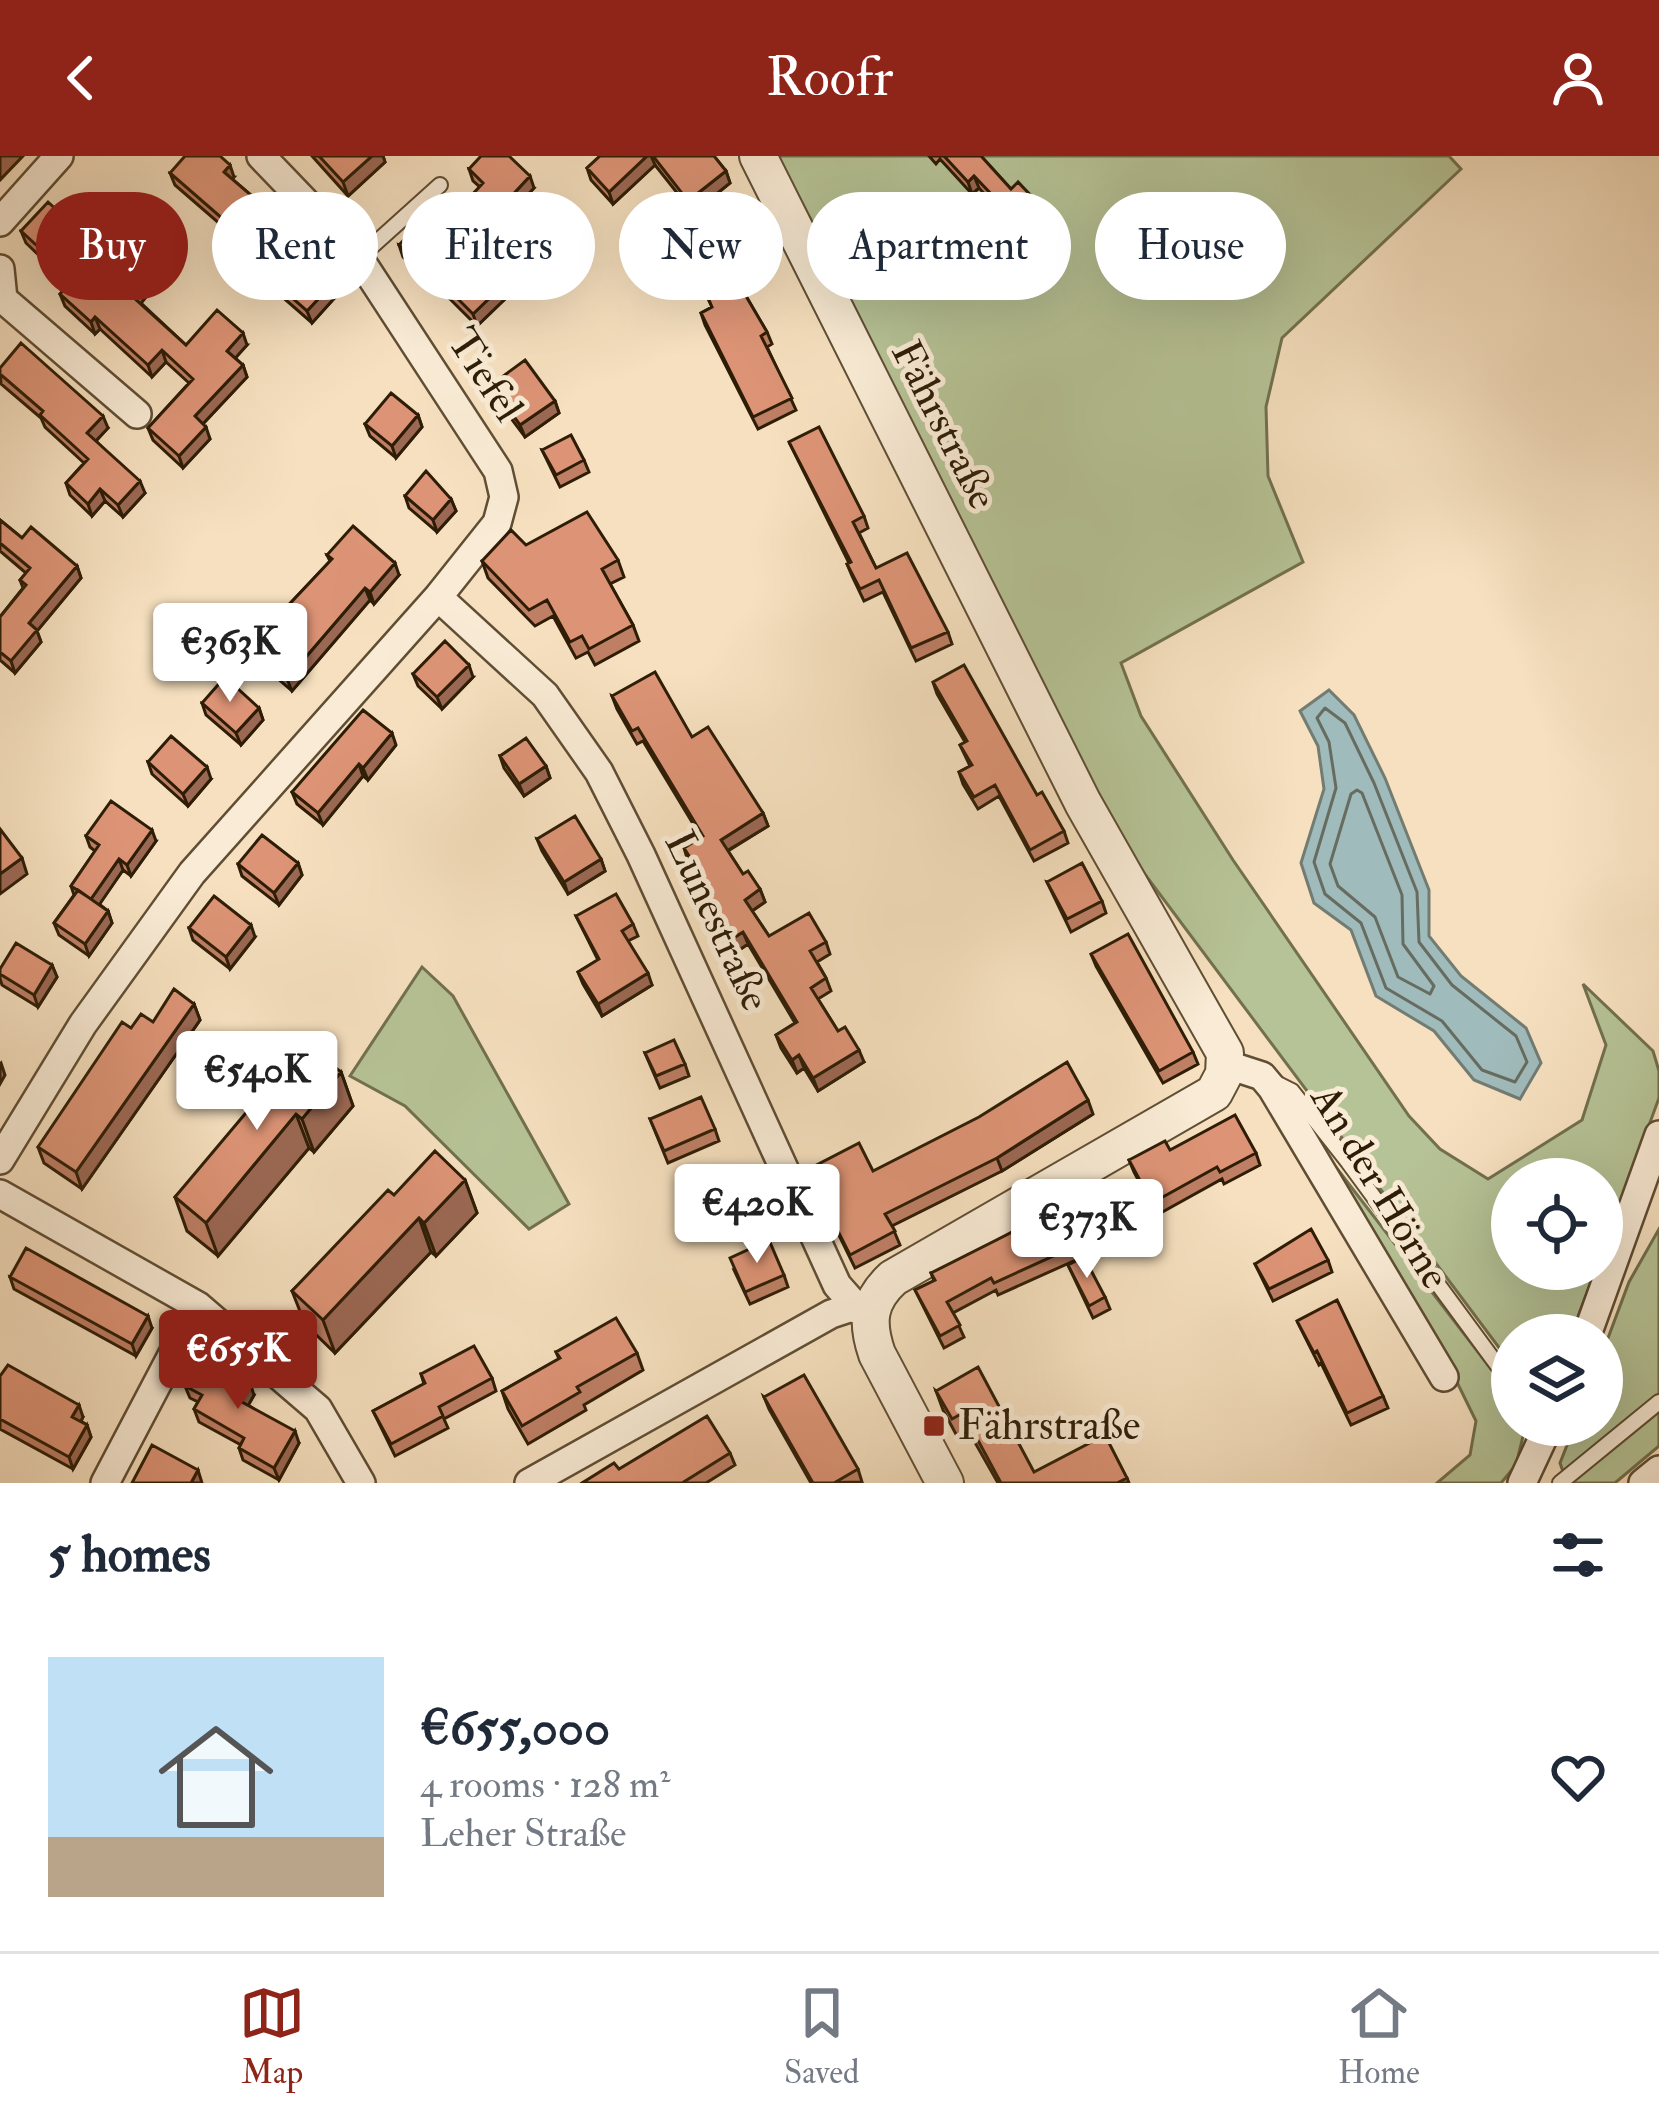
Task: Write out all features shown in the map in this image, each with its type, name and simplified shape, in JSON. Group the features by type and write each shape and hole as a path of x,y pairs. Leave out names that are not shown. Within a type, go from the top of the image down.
{"street":[{"path":"0,222 59,156"},
{"name":"Tiefel","path":"261,156 296,192"},
{"name":"Fährstraße","path":"758,156 1083,803 1221,1042 1225,1064"},
{"path":"0,269 3,298 137,414"},
{"name":"Tiefel","path":"0,1160 83,1024 191,873 438,597 497,523 504,497 498,471 378,287"},
{"name":"Lunestraße","path":"438,597 545,695 599,772 837,1286 870,1310"},
{"path":"945,1483 877,1354 870,1333 870,1310 877,1294 893,1278 1214,1094 1225,1064"},
{"name":"An der Hörne","path":"1225,1064 1262,1076 1444,1377"},
{"path":"1594,1314 1659,1135"},
{"path":"0,1195 198,1306 318,1408 362,1483"},
{"path":"104,1483 198,1306"},
{"path":"529,1483 831,1314 849,1308 870,1310"},
{"path":"1527,1482 1541,1446"},
{"path":"1643,1483 1659,1470"}],"lane":[{"path":"378,241 440,185"},
{"path":"1262,1076 1292,1090 1491,1357"},
{"path":"1560,1483 1659,1402"}],"green space":[{"path":"768,156 1449,156 1461,169 1282,338 1266,407 1268,476 1303,562 1121,663 1141,716 1233,860 1409,1116 1440,1149 1491,1177 1491,1290 1588,1290 1579,1314 1491,1314 1491,1337 1117,837 851,300 1071,300 1071,192 807,192 807,214"},
{"path":"422,967 453,996 569,1204 529,1229 405,1106 350,1076"},
{"path":"1583,984 1653,1051 1659,1098 1623,1196 1623,1158 1521,1158 1582,1120 1606,1045"},
{"path":"1312,1136 1491,1369 1491,1446 1521,1446 1516,1465 1501,1483 1437,1483 1470,1455 1476,1421"},
{"path":"1659,1229 1659,1446 1615,1483 1567,1483 1560,1463 1567,1446 1623,1446 1623,1314 1617,1314"}],"water":[{"path":"1329,690 1354,715 1385,778 1429,890 1429,936 1461,976 1526,1028 1541,1063 1520,1099 1474,1080 1434,1031 1376,996 1351,930 1314,903 1301,863 1324,789 1318,746 1300,711"}],"building":[{"path":"185,156 220,156 230,165 224,172 247,192 212,192 212,209 170,173"},
{"path":"319,156 372,156 343,182"},
{"path":"481,156 509,156 530,176 515,192 475,192 483,183 469,169"},
{"path":"600,156 647,156 609,192 587,168"},
{"path":"653,156 714,156 726,171 699,192 681,192"},
{"path":"944,156 981,156 1011,189 1018,182 1027,192 989,192 974,176 968,182"},
{"path":"36,215 36,245 21,231"},
{"path":"67,300 136,300 186,345 217,310 243,333 227,351 243,365 195,416 206,427 179,456 148,428 193,379 162,350 148,365 95,317 91,322"},
{"path":"294,300 317,300 307,311"},
{"path":"459,300 487,300 473,314"},
{"path":"709,300 748,300 767,332 761,336 792,398 753,417 701,313 712,307"},
{"path":"21,343 103,416 87,433 140,481 118,505 100,489 88,504 66,483 88,459 0,374"},
{"path":"525,360 555,401 520,425 491,385"},
{"path":"391,393 418,415 392,446 365,424"},
{"path":"819,427 864,516 853,522 876,568 907,553 948,632 911,648 879,580 860,589 847,564 851,562 789,442"},
{"path":"571,435 584,460 556,475 542,450"},
{"path":"426,471 451,499 433,520 405,496"},
{"path":"587,512 618,560 602,569 633,625 589,649 582,636 570,642 547,600 529,610 482,561 511,530 526,545"},
{"path":"0,520 22,538 31,527 77,566 29,623 37,630 11,661 0,652 0,617 26,585 20,580 30,568 0,543"},
{"path":"353,526 395,563 370,592 365,588 287,679 250,646 332,559 327,555"},
{"path":"445,641 469,665 437,697 413,674"},
{"path":"964,665 1037,795 1042,792 1064,831 1030,850 995,785 974,797 959,772 972,765 960,745 967,741 933,682"},
{"path":"655,672 692,737 708,727 763,813 721,840 743,874 748,871 760,889 745,900 769,936 809,913 826,942 810,951 826,978 811,988 838,1031 845,1027 859,1050 813,1078 799,1055 792,1060 776,1035 797,1022 743,932 730,940 703,901 713,894 684,848 703,836 638,728 632,731 612,696"},
{"path":"225,677 259,708 236,733 202,703"},
{"path":"363,710 392,733 318,813 292,792"},
{"path":"171,736 207,767 183,794 148,762"},
{"path":"526,738 546,766 519,784 500,756"},
{"path":"111,801 152,830 127,865 119,859 91,899 71,886 99,845 86,836"},
{"path":"575,816 601,859 564,882 537,839"},
{"path":"0,829 22,858 0,874"},
{"path":"262,835 298,863 274,893 238,864"},
{"path":"1082,863 1102,901 1067,919 1047,882"},
{"path":"78,890 108,911 85,944 54,923"},
{"path":"616,894 633,924 622,931 648,973 598,1004 578,972 599,959 576,916"},
{"path":"214,896 251,925 226,957 189,928"},
{"path":"1128,934 1193,1052 1159,1071 1091,954"},
{"path":"16,943 52,965 34,995 0,974"},
{"path":"174,989 194,1004 76,1172 38,1147 122,1022 131,1028 141,1014 153,1022"},
{"path":"674,1040 685,1064 656,1076 645,1053"},
{"path":"308,1046 341,1072 302,1119 296,1114 206,1223 175,1197"},
{"path":"1067,1062 1088,1100 997,1158 885,1214 895,1231 850,1255 807,1170 859,1143 873,1171 979,1117"},
{"path":"701,1097 715,1129 664,1151 650,1119"},
{"path":"1235,1115 1256,1153 1220,1172 1217,1167 1152,1203 1129,1160 1165,1141 1170,1150"},
{"path":"435,1151 465,1180 424,1223 419,1218 323,1320 292,1291 388,1190 394,1195"},
{"path":"733,1171 749,1207 712,1223 696,1187"},
{"path":"1054,1211 1073,1247 994,1283 991,1278 947,1302 960,1325 940,1336 915,1290 935,1280 931,1273"},
{"path":"1311,1229 1328,1260 1269,1289 1255,1264"},
{"path":"769,1240 784,1275 745,1292 730,1258"},
{"path":"26,1248 148,1316 132,1344 10,1277"},
{"path":"1084,1257 1105,1297 1089,1306 1068,1265"},
{"path":"1337,1300 1383,1396 1347,1413 1297,1321"},
{"path":"616,1318 637,1353 522,1426 502,1391 560,1358 556,1352"},
{"path":"474,1346 492,1378 439,1407 443,1416 391,1444 373,1411 425,1383 421,1374"},
{"path":"203,1356 250,1383 240,1401 295,1431 274,1468 239,1448 244,1438 194,1409 202,1395 185,1386"},
{"path":"8,1365 79,1405 72,1417 87,1425 69,1457 0,1419 0,1376"},
{"path":"978,1367 1034,1472 1105,1435 1127,1478 1117,1483 1001,1483 967,1420 961,1414 952,1419 936,1391"},
{"path":"804,1375 858,1469 834,1483 813,1483 764,1397"},
{"path":"707,1416 730,1453 682,1483 582,1483 614,1463 619,1469"},
{"path":"152,1445 198,1470 191,1483 132,1483"}],"place":[{"name":"Fährstraße","path":"934,1426"}]}
